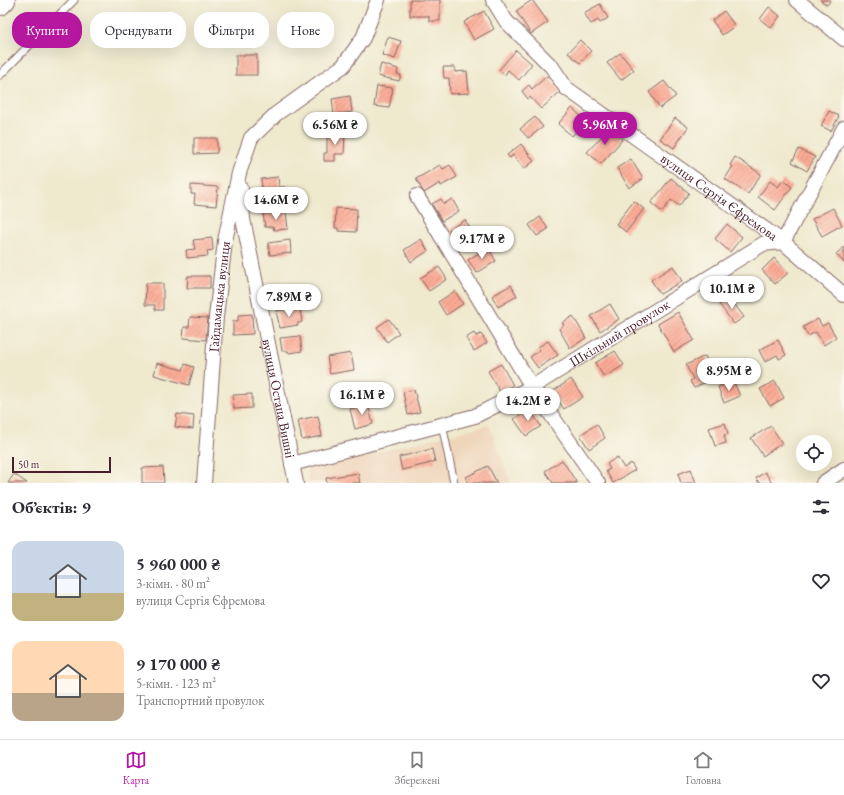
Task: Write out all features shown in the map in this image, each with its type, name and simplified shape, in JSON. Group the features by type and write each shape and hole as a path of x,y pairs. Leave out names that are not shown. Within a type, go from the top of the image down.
{"highway":[{"path":"0,4 4,0"}],"street":[{"name":"Гайдамацька вулиця","path":"204,483 216,317 225,241 239,173 251,138 276,114 343,66 363,38 378,0"},
{"name":"вулиця Сергія Єфремова","path":"493,0 506,21 552,66 566,88 783,242 844,295"},
{"path":"797,0 844,39"},
{"path":"783,242 844,128"},
{"name":"вулиця Остапа Вишні","path":"239,173 243,219 285,437 296,483"},
{"path":"417,196 532,387 598,483"},
{"name":"Шкільний провулок","path":"292,464 475,416 532,387 763,244 783,242"},
{"path":"823,483 844,469"}],"lane":[{"path":"0,75 74,0"},
{"path":"442,424 454,483"}],"shaded area":[{"path":"489,425 511,483 309,483 307,469"}],"building":[{"path":"410,0 440,0 440,21 429,21 429,16 410,16"},
{"path":"532,0 548,22 531,34 516,11"},
{"path":"820,0 831,0 827,5"},
{"path":"600,4 608,18 600,23 598,20 591,24 584,13"},
{"path":"769,7 780,16 771,28 760,19"},
{"path":"484,11 494,29 474,40 464,22"},
{"path":"724,11 735,26 722,35 712,20"},
{"path":"388,37 401,41 395,59 382,55"},
{"path":"580,40 591,51 580,63 568,53"},
{"path":"516,50 532,64 519,80 508,70 505,75 499,70"},
{"path":"620,53 634,70 621,80 607,63"},
{"path":"236,55 257,55 257,75 236,75"},
{"path":"381,64 398,69 397,74 401,75 399,81 378,76"},
{"path":"443,67 455,67 455,72 467,71 469,93 450,94 449,78 444,78"},
{"path":"547,76 561,91 541,109 530,97 528,99 522,91 529,85 532,89"},
{"path":"664,81 676,96 660,108 649,92"},
{"path":"377,86 393,88 389,108 374,106"},
{"path":"350,96 352,112 334,115 332,99"},
{"path":"572,108 586,121 572,136 558,124"},
{"path":"829,111 839,116 831,131 821,126"},
{"path":"535,117 543,127 528,138 520,129"},
{"path":"675,118 688,127 674,148 660,139"},
{"path":"609,129 622,140 601,164 587,152"},
{"path":"327,133 345,133 344,154 335,154 335,161 324,161 324,153 327,153"},
{"path":"194,138 217,138 217,153 194,154"},
{"path":"521,144 534,161 524,169 513,155 510,158 507,155"},
{"path":"799,149 815,157 807,171 792,162"},
{"path":"735,157 761,174 748,194 725,179 733,166 730,165"},
{"path":"631,159 643,179 629,188 617,168"},
{"path":"440,165 443,169 450,165 457,177 441,186 440,183 424,193 416,179"},
{"path":"278,177 279,187 285,187 286,196 263,199 261,179"},
{"path":"671,178 689,193 679,206 671,200 662,212 651,203"},
{"path":"783,180 792,187 775,210 758,197 770,181 778,187"},
{"path":"191,185 218,187 216,206 194,204 195,194 191,194"},
{"path":"441,199 444,204 452,199 459,211 442,221 432,204"},
{"path":"634,201 644,209 626,232 616,224"},
{"path":"336,208 357,209 356,232 338,231 338,228 335,228"},
{"path":"833,208 842,225 822,236 812,219"},
{"path":"286,212 288,229 274,230 273,227 265,227 263,214"},
{"path":"540,217 548,229 537,236 529,225"},
{"path":"465,220 475,236 459,246 449,230"},
{"path":"727,224 742,237 730,252 715,239"},
{"path":"212,238 213,250 207,251 208,256 187,258 186,250 195,249 193,240"},
{"path":"421,239 428,251 411,262 404,250"},
{"path":"290,240 291,253 270,255 268,243"},
{"path":"488,247 496,261 477,273 468,260"},
{"path":"844,247 844,263 836,254"},
{"path":"774,258 788,273 775,284 762,270"},
{"path":"673,266 682,281 660,294 651,280"},
{"path":"439,267 447,279 429,291 420,278"},
{"path":"188,276 210,276 210,288 187,288"},
{"path":"146,283 163,283 163,310 155,310 155,305 145,305"},
{"path":"511,285 517,296 498,307 492,296"},
{"path":"455,291 463,304 446,315 438,302"},
{"path":"729,297 744,317 734,324 719,304"},
{"path":"610,304 619,319 600,331 591,316"},
{"path":"295,308 295,310 300,309 302,322 298,323 298,325 280,328 276,311"},
{"path":"678,312 694,340 674,352 658,324"},
{"path":"252,314 253,334 233,335 233,321 238,321 238,315"},
{"path":"573,316 586,338 570,348 559,329 564,325 562,323"},
{"path":"190,317 208,318 206,340 183,338 184,327 189,327"},
{"path":"389,319 399,333 387,342 377,327"},
{"path":"818,319 822,326 828,323 836,337 824,345 816,332 808,336 803,327"},
{"path":"474,333 476,336 481,334 487,343 474,351 466,338"},
{"path":"300,336 302,351 289,353 288,351 282,351 280,338"},
{"path":"778,340 786,355 779,359 777,355 765,362 759,350"},
{"path":"548,341 558,355 538,368 530,357 540,350 538,347"},
{"path":"615,351 624,365 604,377 595,363"},
{"path":"351,353 354,370 330,374 327,357"},
{"path":"705,356 716,377 694,388 690,381 693,379 686,365"},
{"path":"157,363 183,370 185,364 194,367 189,385 154,375"},
{"path":"501,364 513,385 500,392 488,371"},
{"path":"571,379 583,397 564,409 552,392"},
{"path":"733,380 740,396 724,403 718,387"},
{"path":"775,381 784,398 770,406 760,389"},
{"path":"414,390 420,412 408,415 403,392"},
{"path":"252,394 252,408 234,409 233,395"},
{"path":"368,404 373,424 355,429 350,409"},
{"path":"529,409 541,426 526,436 514,419"},
{"path":"177,414 194,416 193,429 175,427"},
{"path":"318,416 322,436 302,440 298,420"},
{"path":"725,423 728,434 724,435 726,443 715,446 709,428"},
{"path":"597,424 605,438 589,449 580,435"},
{"path":"771,426 782,443 763,456 751,438"},
{"path":"432,449 435,462 402,470 399,457"},
{"path":"617,457 624,468 631,463 635,470 613,483 606,471 610,469 607,464"},
{"path":"562,460 577,483 553,483 545,471"},
{"path":"488,466 497,483 468,483 466,477"},
{"path":"163,467 164,483 142,483 142,468"},
{"path":"691,469 696,483 681,483 678,474"},
{"path":"765,472 772,483 759,483 756,478"},
{"path":"358,473 360,483 327,483 326,478"},
{"path":"14,474 27,483 8,483"}]}
